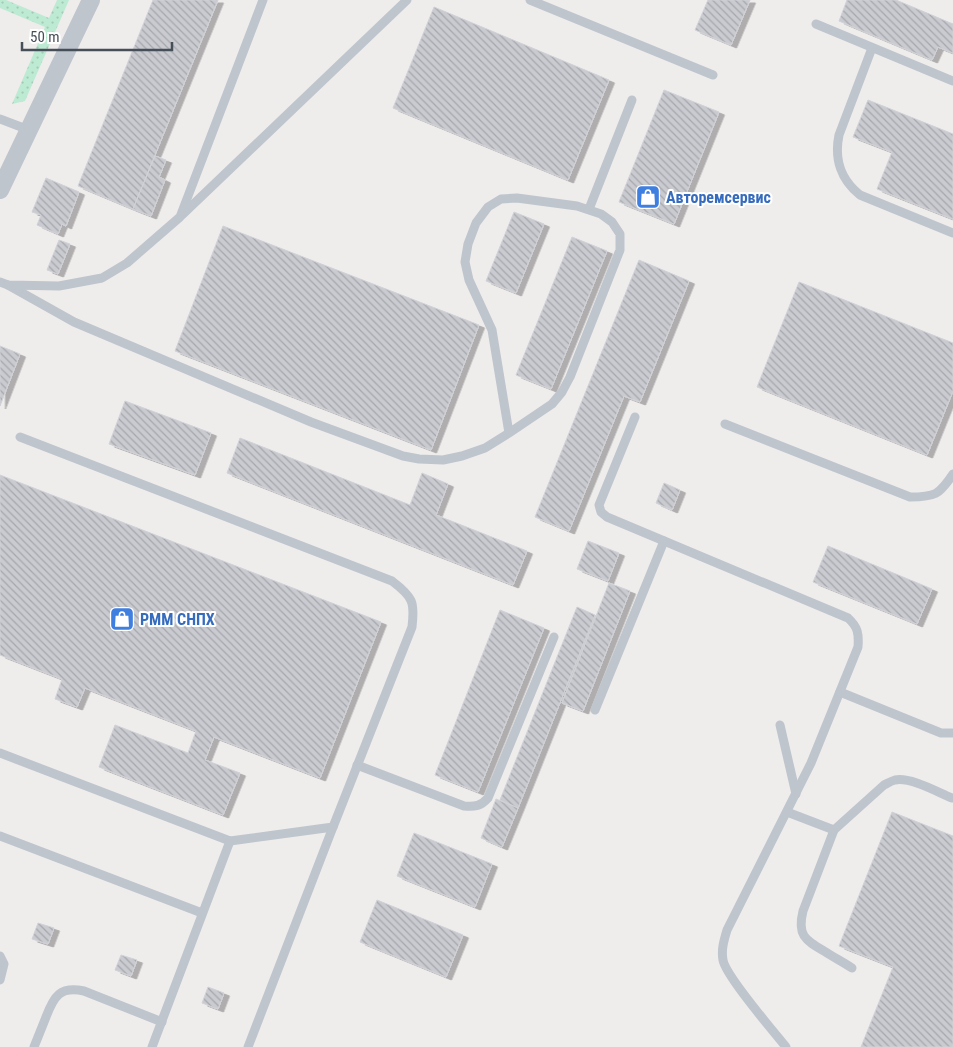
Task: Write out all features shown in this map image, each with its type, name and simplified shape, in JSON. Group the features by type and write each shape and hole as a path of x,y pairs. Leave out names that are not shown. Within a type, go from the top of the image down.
{"street":[{"path":"0,190 91,0"}],"lane":[{"path":"180,217 263,0"},
{"path":"4,283 59,286 102,278 127,263 180,217 407,0"},
{"path":"530,0 713,75"},
{"path":"816,24 953,81"},
{"path":"872,48 839,135 836,149 842,175 850,188 860,195 953,233"},
{"path":"589,209 632,100"},
{"path":"0,119 29,130"},
{"path":"4,283 74,322 311,422 403,456 443,460 485,448 509,433 552,404 562,392 570,377 620,250 620,234 612,222 601,214 589,209 517,198 501,199 488,207 476,223 468,244 465,262 469,280 492,330 509,433"},
{"path":"635,417 599,505 601,512 607,517 848,618 856,625 859,634 858,647 811,763 727,930 723,943 723,962 730,974 786,1047"},
{"path":"725,424 910,497 930,497 943,490 953,474"},
{"path":"20,437 392,581 406,592 415,608 412,628 248,1047"},
{"path":"595,710 664,541"},
{"path":"358,765 464,806 475,807 482,804 488,798 554,637"},
{"path":"840,692 941,733 953,733"},
{"path":"780,726 796,794"},
{"path":"0,753 230,841 333,827"},
{"path":"852,968 807,941 802,932 800,922 834,830 884,785 894,780 904,779 952,798"},
{"path":"787,812 834,830"},
{"path":"0,836 202,913"},
{"path":"152,1047 230,841"},
{"path":"0,956 4,964 0,980"},
{"path":"34,1047 53,999 62,992 75,989 162,1022"}],"green space":[{"path":"0,0 6,0 49,18 57,0 69,0 25,101 12,104 45,27 0,8"}],"building":[{"path":"153,0 218,0 133,209 78,186"},
{"path":"708,0 750,0 731,45 695,30"},
{"path":"847,0 896,0 953,24 953,53 938,47 932,60 839,21"},
{"path":"434,7 609,80 568,180 393,108"},
{"path":"664,90 719,112 674,224 619,202"},
{"path":"868,100 953,134 953,219 877,189 892,152 853,137"},
{"path":"155,156 166,160 159,177 165,180 151,216 133,209"},
{"path":"46,178 79,192 66,226 62,224 58,234 37,225 41,215 32,212"},
{"path":"514,212 544,224 516,293 486,281"},
{"path":"223,226 479,325 431,450 175,351"},
{"path":"572,237 607,251 551,389 516,375"},
{"path":"59,240 70,244 58,274 47,270"},
{"path":"639,260 689,281 640,402 624,396 569,531 535,517"},
{"path":"799,282 953,343 953,391 927,455 757,387"},
{"path":"0,346 20,354 0,406"},
{"path":"125,401 211,433 195,475 109,444"},
{"path":"240,438 410,505 422,473 448,484 436,515 527,551 513,585 227,473"},
{"path":"0,475 381,622 320,778 214,737 205,760 240,773 223,815 99,767 115,725 188,753 196,731 85,688 77,707 55,699 62,679 0,655"},
{"path":"664,483 680,490 672,510 656,503"},
{"path":"588,541 619,553 608,581 577,569"},
{"path":"828,546 932,589 917,624 813,582"},
{"path":"609,583 630,591 583,711 562,703"},
{"path":"577,607 595,615 518,808 500,800"},
{"path":"500,610 544,628 478,792 435,775"},
{"path":"496,799 518,808 502,847 481,838"},
{"path":"892,812 953,836 953,1047 861,1047 893,967 839,946"},
{"path":"414,833 492,864 475,907 397,876"},
{"path":"377,900 463,935 446,977 360,942"},
{"path":"38,923 54,928 48,944 32,939"},
{"path":"121,955 137,960 131,976 115,970"},
{"path":"208,987 224,993 218,1009 202,1003"}],"place":[{"name":"Авторемсервис","path":"648,197"},
{"name":"РММ СНПХ","path":"122,619"}]}
